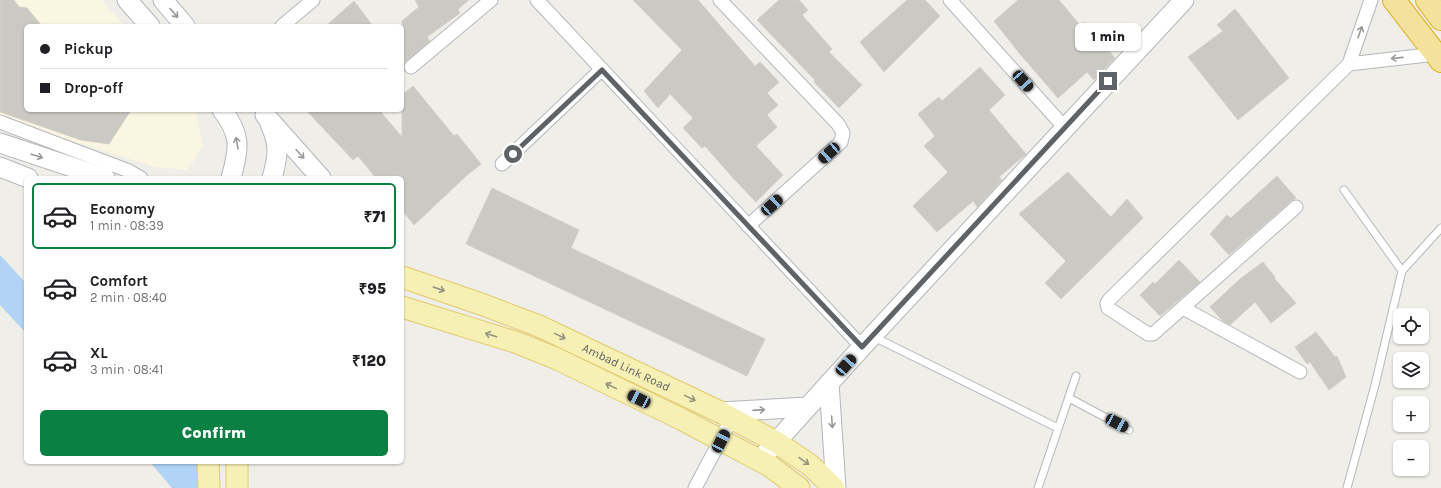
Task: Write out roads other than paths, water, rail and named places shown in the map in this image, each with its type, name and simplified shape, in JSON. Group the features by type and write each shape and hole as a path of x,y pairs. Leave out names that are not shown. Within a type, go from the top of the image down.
{"highway":[{"path":"1394,0 1438,58"},
{"path":"1427,0 1441,19"}],"main road":[{"path":"127,0 148,24"},
{"path":"163,0 183,24"},
{"path":"759,460 1184,0"},
{"path":"223,112 231,124 238,144 238,155 232,176"},
{"path":"262,112 272,129 277,144 278,157 273,176"},
{"path":"262,112 319,176"},
{"path":"0,143 105,173"},
{"path":"0,167 24,176"},
{"name":"Ambad Link Road","path":"406,275 539,326 726,415 776,442 810,465 835,488"},
{"name":"Ambad Link Road","path":"404,308 518,343 555,358 759,460 782,474 799,488"},
{"path":"829,383 835,488"},
{"path":"726,415 808,407"},
{"path":"208,464 209,488"}],"street":[{"path":"284,24 313,0"},
{"path":"411,67 491,0"},
{"path":"537,0 748,226 867,342"},
{"path":"720,0 838,124 843,133 841,142 748,226"},
{"path":"950,0 1065,128"},
{"path":"1296,207 1156,332 1148,334 1108,308 1107,303 1349,64 1371,0"},
{"path":"1349,64 1438,58"},
{"path":"502,164 602,70"},
{"path":"0,122 105,173 129,171 138,176"},
{"path":"1183,308 1300,372"},
{"path":"695,488 721,441 726,415"}],"lane":[{"path":"1344,190 1402,271"},
{"path":"1346,488 1375,385 1402,271 1441,228"},
{"path":"867,342 1058,428"},
{"path":"1038,488 1076,376"},
{"path":"1068,398 1129,430"}],"water":[{"path":"0,255 24,281 24,331 0,305"},
{"path":"152,464 199,464 221,488 172,488"}]}
